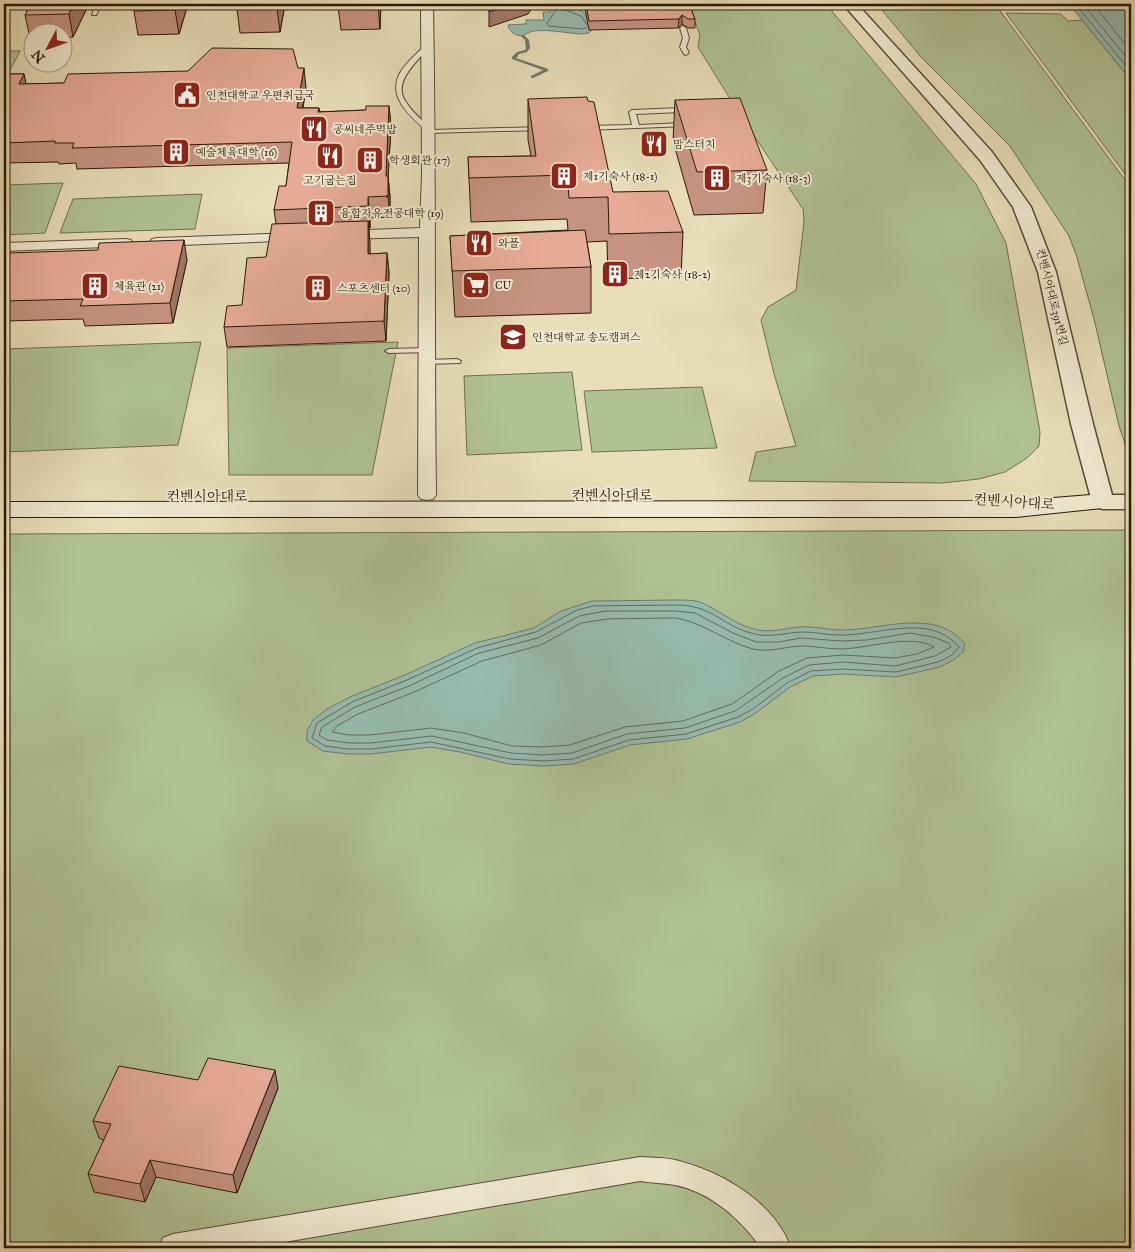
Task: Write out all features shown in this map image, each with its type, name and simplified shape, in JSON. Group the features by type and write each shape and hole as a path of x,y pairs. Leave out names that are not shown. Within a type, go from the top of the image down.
{"main road":[{"name":"컨벤시아대로","path":"4,497 427,495 932,496 1061,505"},
{"path":"1061,505 1103,502"},
{"name":"컨벤시아대로","path":"4,510 1016,509 1061,505"}],"street":[{"path":"427,4 427,495"},
{"name":"컨벤시아대로391번길","path":"850,4 986,156 1022,207 1047,272 1084,432 1103,502"},
{"path":"326,236 427,232"},
{"path":"4,247 307,236"},
{"path":"1103,502 1131,502"},
{"path":"174,1248 640,1169 677,1173 707,1182 738,1201 764,1227 777,1248"}],"lane":[{"path":"94,14 99,4"},
{"path":"683,28 686,38 683,47 686,53"},
{"path":"428,46 402,74 400,79 402,102 428,130 549,129"},
{"path":"576,128 636,127 710,124 705,109 632,112 636,127"},
{"path":"389,352 457,361"}],"green space":[{"path":"688,4 826,4 976,184 1006,243 1040,432 1039,446 1027,458 1005,472 979,479 942,483 749,481 756,452 796,446 774,374 761,320 768,307 796,290 804,222 803,209 698,47 700,35"},
{"path":"877,4 995,4 1131,188 1131,454 1126,447 1119,426 1094,319 1076,254 1069,236 1010,146 921,57"},
{"path":"1006,13 1061,14 1068,21 1082,20 1131,80 1131,182"},
{"path":"4,51 20,51 4,82"},
{"path":"63,183 45,233 4,235 4,185"},
{"path":"202,194 195,229 60,233 73,199"},
{"path":"201,342 178,445 4,452 4,349"},
{"path":"398,342 372,475 229,475 227,348"},
{"path":"572,372 582,450 467,455 464,376"},
{"path":"702,387 717,448 592,452 584,391"},
{"path":"1131,530 1131,1248 4,1248 4,534"}],"water":[{"path":"1045,4 1131,4 1131,80 1074,10 1050,9"},
{"path":"549,6 577,8 586,15 593,29 589,33 583,34 534,31 523,36 511,32 508,25 526,24 526,20 544,20 543,12 550,12"},
{"path":"677,600 700,602 742,625 763,631 805,627 842,630 923,623 939,626 953,633 965,644 963,652 940,667 896,677 843,674 813,676 790,687 756,713 740,722 687,739 630,745 574,764 544,766 509,764 431,747 371,754 348,754 323,751 307,741 307,731 313,720 327,709 350,697 405,675 475,643 534,628 561,611 592,601"}],"building":[{"path":"31,4 73,4 69,14 25,15"},
{"path":"137,4 177,4 175,10 134,11"},
{"path":"238,4 278,4 277,8 237,9"},
{"path":"339,4 378,4 378,5 338,6"},
{"path":"488,4 512,4 489,12"},
{"path":"586,4 689,4 695,19 688,19 682,15 679,19 589,21"},
{"path":"212,48 293,49 298,68 304,68 297,108 319,108 318,112 366,110 366,106 389,106 386,176 388,176 388,196 368,197 368,206 274,210 279,186 286,186 292,142 72,148 74,143 55,143 55,141 4,143 4,74 24,74 19,84 64,83 68,74 188,71"},
{"path":"587,97 588,101 594,102 613,192 668,191 683,232 609,234 608,197 569,198 567,175 469,178 468,157 536,156 528,99"},
{"path":"740,98 767,170 697,172 675,100"},
{"name":"스포츠센터 (20)","path":"368,221 368,254 387,253 384,321 224,327 227,306 242,305 247,258 266,257 272,224"},
{"path":"585,230 591,267 452,271 450,236"},
{"path":"184,240 170,303 80,306 83,299 4,301 4,267 9,253 98,250 99,243"},
{"path":"208,1058 275,1070 233,1175 150,1160 140,1184 88,1174 111,1124 93,1121 119,1066 198,1080"}],"waterway":[{"path":"523,36 527,40 528,48 513,58 547,70 532,77"}],"place":[{"name":"인천대학교 우편취급국","path":"187,95"},
{"name":"공씨네주먹밥","path":"314,129"},
{"name":"맘스터치","path":"654,144"},
{"name":"예술체육대학 (16)","path":"176,152"},
{"name":"고기굽는집","path":"330,156"},
{"name":"학생회관 (17)","path":"370,160"},
{"name":"제1기숙사 (18-1)","path":"564,176"},
{"name":"제3기숙사 (18-3)","path":"717,178"},
{"name":"융합자유전공대학 (19)","path":"321,213"},
{"name":"와플","path":"479,243"},
{"name":"제2기숙사 (18-2)","path":"615,274"},
{"name":"CU","path":"476,285"},
{"name":"체육관 (21)","path":"95,286"},
{"name":"스포츠센터 (20)","path":"318,288"},
{"name":"인천대학교 송도캠퍼스","path":"513,337"}]}
